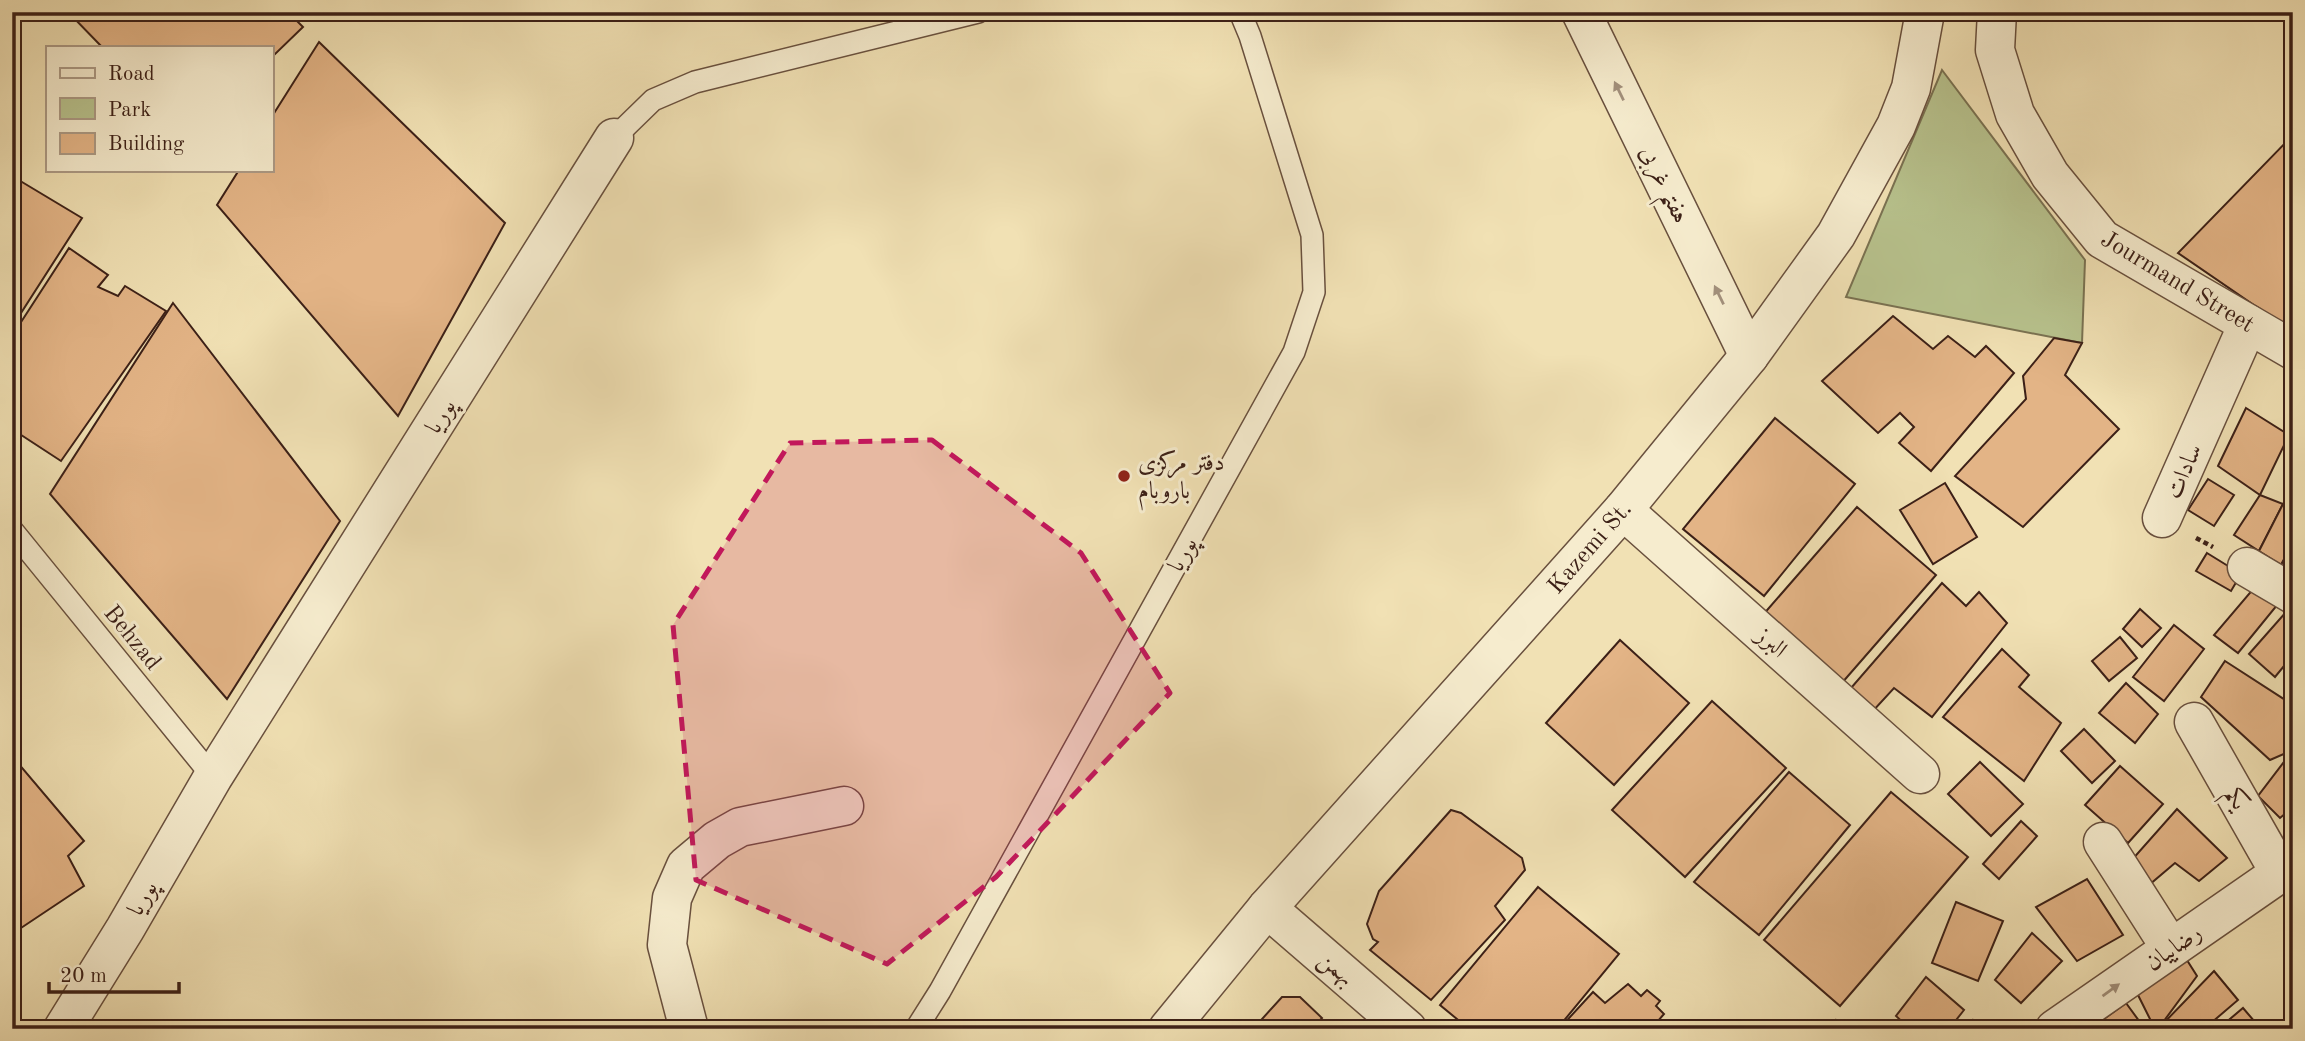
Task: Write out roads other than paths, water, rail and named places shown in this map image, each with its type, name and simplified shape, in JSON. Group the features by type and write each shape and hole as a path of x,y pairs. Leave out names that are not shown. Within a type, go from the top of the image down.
{"street":[{"name":"هفتم غربی","path":"1581,12 1749,356"},
{"name":"Kazemi St.","path":"1168,1029 1267,908 1623,510 1749,356 1836,235 1896,126 1911,88 1925,12"},
{"name":"Jourmand Street","path":"1997,12 1995,50 2015,114 2050,176 2102,239 2293,350"},
{"name":"پوریا","path":"63,1029 125,929 213,777 614,138"},
{"name":"سادات","path":"2162,518 2248,324"},
{"name":"البرز","path":"1623,510 1920,774"},
{"path":"2247,567 2293,594"},
{"name":"یکم","path":"2194,722 2286,871"},
{"path":"690,1029 667,945 672,898 687,866 717,840 740,827 845,806"},
{"path":"2103,842 2171,947"},
{"name":"رضاییان","path":"2055,1029 2171,947 2286,871"},
{"name":"بهمن","path":"1267,908 1406,1029"}],"lane":[{"name":"پوریا","path":"614,138 653,100 695,82 978,12"},
{"name":"پوریا","path":"916,1029 940,991 1294,352 1314,292 1312,235 1250,36 1240,12"},
{"name":"Behzad","path":"12,530 213,777"}],"place":[{"name":"دفتر مرکزی باروبام","path":"1124,476"}]}
